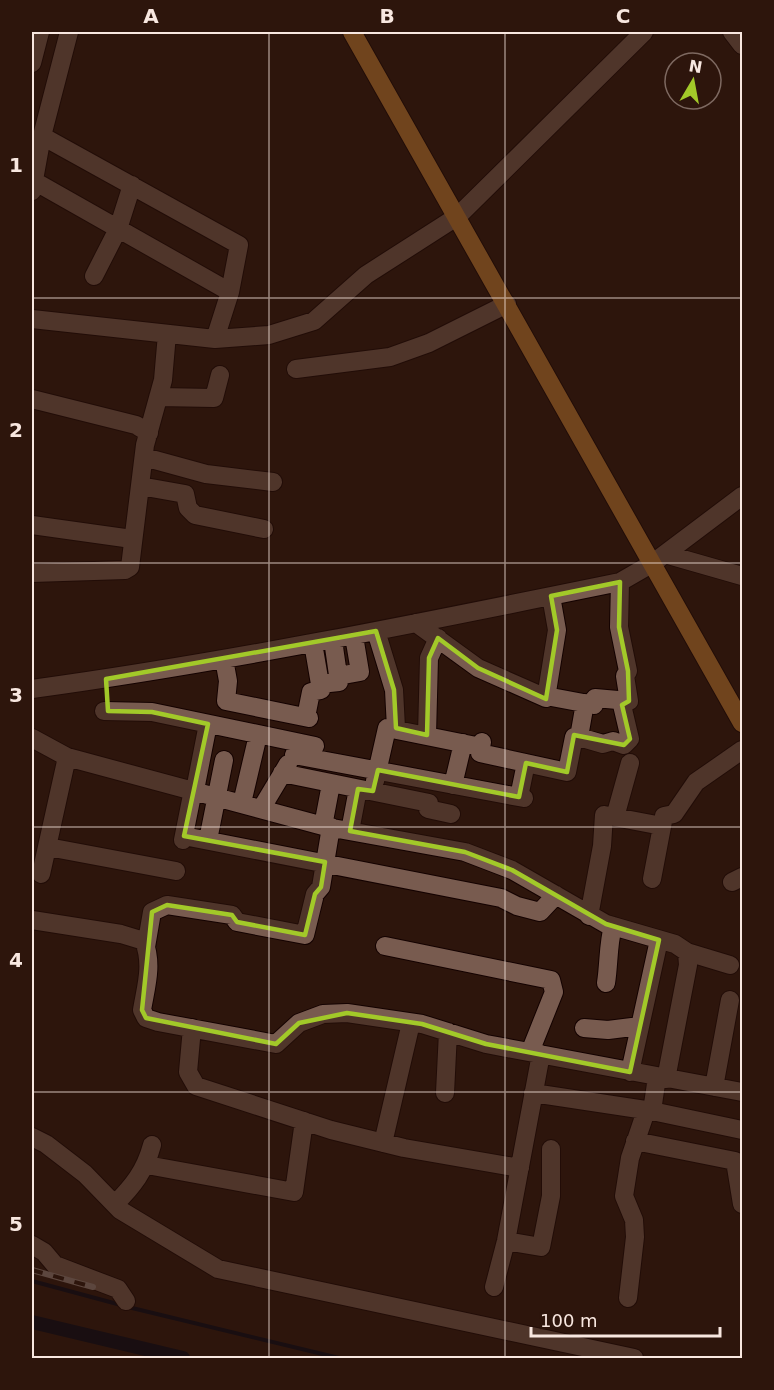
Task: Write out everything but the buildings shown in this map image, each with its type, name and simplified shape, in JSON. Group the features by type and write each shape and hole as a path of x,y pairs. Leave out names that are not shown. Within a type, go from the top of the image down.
{"main road":[{"path":"352,32 507,304 659,558 742,723"}],"street":[{"path":"32,62 40,32"},
{"path":"69,32 42,136 33,187 118,228 230,292"},
{"path":"32,319 215,339 268,335 314,321 366,275 458,216 644,32"},
{"path":"732,32 742,45"},
{"path":"42,136 239,245 230,292 215,339"},
{"path":"94,276 118,228 132,185"},
{"path":"296,369 390,357 429,344 507,304"},
{"path":"32,573 125,570 130,567 144,457 158,397 167,334"},
{"path":"158,397 213,398 220,375"},
{"path":"32,399 136,425 149,434"},
{"path":"144,457 206,474 273,482"},
{"path":"140,486 185,494 188,508 195,515 264,529"},
{"path":"32,690 354,636 620,582 659,558 742,496"},
{"path":"32,525 132,539"},
{"path":"659,558 742,576"},
{"path":"620,582 619,627 628,671 625,676 629,701"},
{"path":"546,696 558,630 551,596"},
{"path":"416,623 478,668 546,698 546,696 594,705 595,698 629,701"},
{"path":"376,631 394,690 396,728"},
{"path":"338,676 360,672 354,636"},
{"path":"427,735 429,658 438,638"},
{"path":"320,684 339,682 333,639"},
{"path":"261,808 282,773 294,747 311,692 321,690 313,643"},
{"path":"224,659 228,681 226,700 304,717"},
{"path":"106,679 106,711 152,712 258,735 294,747 407,776 522,797 526,763"},
{"path":"229,701 216,726 194,790 183,838 208,840 325,862 501,898 517,906 540,912 556,896"},
{"path":"350,831 366,790 378,770 387,728 482,744 480,753 567,771 574,736 603,744 613,741 624,745 630,739 622,705 629,701"},
{"path":"579,737 585,703"},
{"path":"242,803 258,735"},
{"path":"32,738 67,757 327,826 465,852 512,870 589,916 660,940 687,952 730,965"},
{"path":"453,785 463,742"},
{"path":"294,747 315,746"},
{"path":"652,879 664,816 674,814 696,782 742,750"},
{"path":"41,874 67,757"},
{"path":"208,840 224,760"},
{"path":"615,816 630,763"},
{"path":"282,773 429,803 428,809 451,814"},
{"path":"402,797 407,776"},
{"path":"146,947 152,912 167,905 232,915 237,922 305,934 315,894 321,887 331,784"},
{"path":"589,916 602,846 604,815 662,826"},
{"path":"48,847 176,871"},
{"path":"32,920 121,934 144,941 149,971 142,1011 146,1018 276,1044 299,1023 323,1014 347,1013 411,1023 486,1044 742,1092"},
{"path":"606,983 611,951 608,941 613,926"},
{"path":"630,1072 660,940"},
{"path":"385,946 551,980 554,992 535,1053 534,1093 506,1241 494,1287"},
{"path":"628,1298 635,1237 634,1220 624,1196 635,1141 661,1078 687,979 687,952"},
{"path":"714,1087 730,1000"},
{"path":"383,1143 411,1023"},
{"path":"584,1028 608,1030 640,1026"},
{"path":"192,1028 188,1072 196,1086 304,1121 383,1143 520,1168"},
{"path":"445,1093 448,1032"},
{"path":"534,1093 649,1111 742,1130"},
{"path":"147,1165 294,1192 304,1121"},
{"path":"32,1137 46,1143 85,1174 115,1204 218,1269 634,1359"},
{"path":"635,1141 735,1161 742,1204"},
{"path":"115,1204 133,1186 147,1165 152,1145"},
{"path":"506,1241 541,1247 551,1196 551,1149"},
{"path":"32,1245 44,1252 55,1265 118,1289 126,1301"}],"highlighted area":[{"path":"620,582 619,627 628,671 629,701 622,705 630,739 624,745 574,735 567,772 526,763 519,797 378,770 373,791 358,789 350,831 465,852 512,870 606,924 659,940 630,1072 486,1044 422,1024 347,1013 299,1023 276,1044 146,1018 142,1010 152,912 167,905 232,915 237,922 305,935 315,894 321,887 325,862 184,836 208,724 152,712 108,711 106,679 376,631 394,690 396,728 427,735 429,658 438,638 478,668 546,699 557,630 551,596"}],"waterway":[{"path":"32,1281 121,1305"},
{"path":"128,1307 339,1358"},
{"path":"32,1322 183,1358"}],"railway":[{"path":"32,1270 93,1287"}]}
